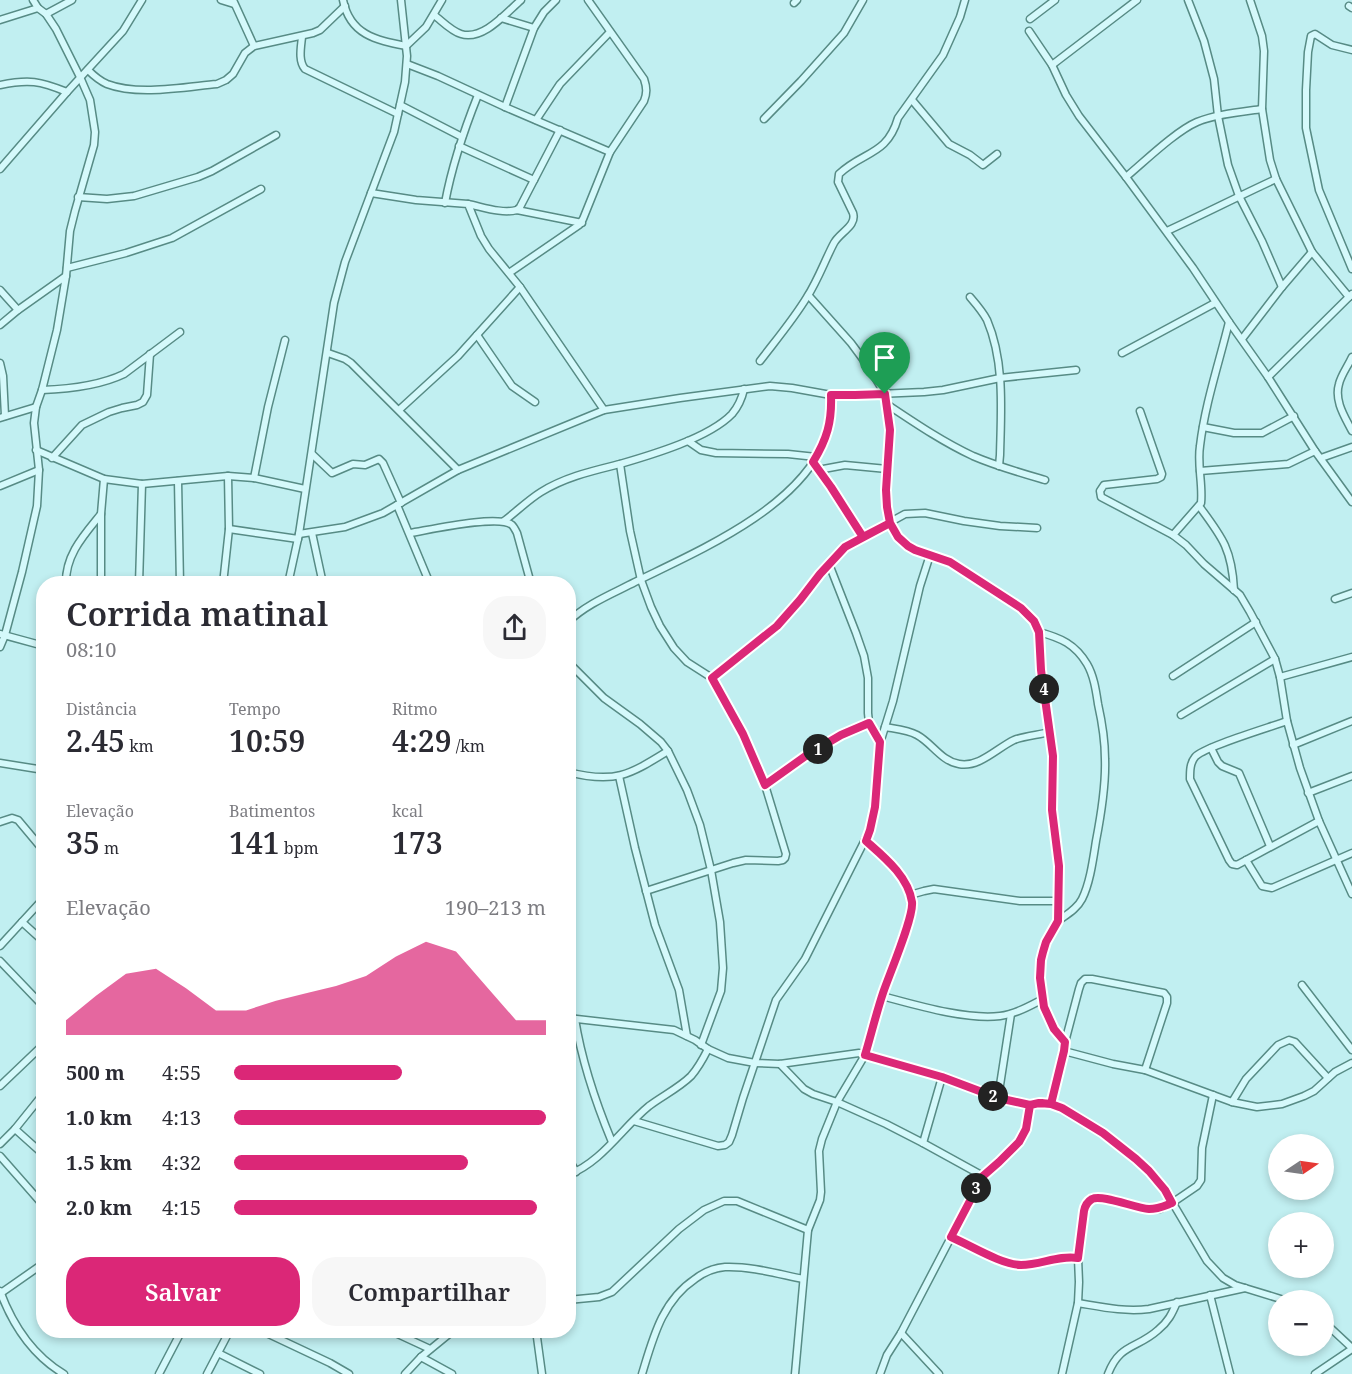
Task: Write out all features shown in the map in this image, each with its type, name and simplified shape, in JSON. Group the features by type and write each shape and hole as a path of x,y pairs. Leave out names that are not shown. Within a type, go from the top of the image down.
{"street":[{"path":"0,648 22,572 37,506 39,470 34,423 36,408 57,330 66,276 70,231 94,145 95,132 90,100 80,77 46,14 33,0"},
{"path":"46,14 72,0"},
{"path":"0,169 123,31 142,0"},
{"path":"220,0 234,2 254,46"},
{"path":"406,46 426,27 442,0"},
{"path":"434,15 454,31 469,36 493,26 521,0"},
{"path":"505,107 534,28 544,12 556,0"},
{"path":"509,273 582,223 610,152 644,101 647,88 644,79 588,0"},
{"path":"764,119 844,33 863,0"},
{"path":"760,361 809,296 838,236 853,222 854,218 838,182 839,174 887,142 896,127 898,118 943,55 965,0"},
{"path":"1030,19 1055,0"},
{"path":"1052,65 1137,0"},
{"path":"1188,0 1204,41 1214,79 1218,116 1228,165 1239,196 1282,286"},
{"path":"1250,0 1262,36 1264,51 1262,109 1270,160 1276,178 1312,252 1350,295 1268,377"},
{"path":"290,576 339,284 394,132 405,82 406,46 399,1"},
{"path":"88,70 107,84 134,89 217,84 226,81 233,74 245,53 254,46 320,30 344,3 353,21 368,36 406,46"},
{"path":"0,20 38,8"},
{"path":"501,18 534,28"},
{"path":"1029,31 1052,65 1076,111 1193,267 1215,303 1294,416 1315,451 1352,502"},
{"path":"536,120 560,84 610,32"},
{"path":"1352,50 1332,45 1315,34 1312,35 1308,52 1306,90 1306,129 1319,190 1352,269"},
{"path":"302,36 301,60 304,69 398,114"},
{"path":"407,64 610,152"},
{"path":"0,85 31,81 67,92"},
{"path":"445,203 459,146 478,95"},
{"path":"912,100 943,139 953,147 970,155 983,165 997,154"},
{"path":"400,105 462,137"},
{"path":"1126,177 1196,123 1218,116 1262,109"},
{"path":"517,210 560,130"},
{"path":"78,197 107,199 134,196 198,177 276,135"},
{"path":"459,146 534,180"},
{"path":"1167,231 1276,178"},
{"path":"67,268 172,238 261,189"},
{"path":"371,193 416,200 468,204 503,211 517,210 582,223"},
{"path":"468,204 489,249 520,287 604,410"},
{"path":"1242,339 1282,286 1312,252"},
{"path":"0,325 66,276"},
{"path":"399,410 458,356 520,287"},
{"path":"0,290 18,310"},
{"path":"809,296 851,343 885,394 890,430 887,507 890,523 898,537 915,550 950,562 1021,608 1034,621 1039,632 1041,670 1053,756 1053,824 1059,866 1058,921"},
{"path":"970,297 986,319 996,351 1000,378 999,466"},
{"path":"1122,353 1215,303"},
{"path":"1173,535 1199,506 1201,495 1199,448 1210,392 1229,322"},
{"path":"42,390 73,388 108,381 124,374 180,332"},
{"path":"477,334 513,386 536,402"},
{"path":"254,478 268,407 285,340"},
{"path":"328,353 351,363 458,470"},
{"path":"52,458 82,425 109,412 142,402 147,395 150,354"},
{"path":"1352,357 1339,384 1338,394 1339,404 1352,431"},
{"path":"0,363 3,376 3,417 36,408"},
{"path":"229,529 298,537 352,525 384,513 458,470 604,410 770,386 831,395 924,392 1000,378 1076,370"},
{"path":"504,522 548,488 585,472 620,465 688,441 716,428 732,414 739,404 744,389"},
{"path":"576,614 714,542 768,509 799,479 824,442 830,424 831,395"},
{"path":"888,405 946,442 972,455 1045,480"},
{"path":"1140,411 1162,474 1161,477 1104,485 1100,491 1101,497 1173,535 1240,595 1275,659 1287,721 1308,793 1352,894"},
{"path":"1203,427 1234,433 1262,433 1294,416"},
{"path":"688,441 701,450 716,453 788,454 814,460"},
{"path":"1321,458 1352,447"},
{"path":"36,450 104,479 142,484 228,476 254,478 305,489"},
{"path":"1200,471 1288,464 1315,451"},
{"path":"312,454 332,473 353,464 365,465 379,459 383,463 427,576"},
{"path":"814,460 818,470 863,537"},
{"path":"620,465 630,531 641,580 660,626 674,648 687,662 712,678 743,734 765,785 786,854 785,858 778,861 741,861 646,891"},
{"path":"818,470 845,465 887,469"},
{"path":"0,486 39,470"},
{"path":"224,576 229,529 228,476"},
{"path":"101,576 101,514 104,479"},
{"path":"178,482 180,576"},
{"path":"140,576 142,484"},
{"path":"1199,506 1222,537 1227,548 1233,573 1234,590"},
{"path":"712,678 777,626 845,547 905,514 925,513 954,520 1037,528"},
{"path":"67,576 70,556 76,544 101,514"},
{"path":"410,533 485,521 513,525 529,576"},
{"path":"312,533 321,576"},
{"path":"634,1121 718,1146 729,1142 776,1000 805,959 870,830 875,807 880,742 893,701 920,586 930,555"},
{"path":"829,564 864,656 868,678 869,723 880,742"},
{"path":"1335,599 1352,593"},
{"path":"1173,676 1256,622"},
{"path":"1039,632 1066,642 1076,649 1088,666 1096,692 1103,730 1105,761 1093,863 1081,900 1072,911 1058,921 1046,942 1041,960 1040,978 1044,1007 1054,1029 1065,1042"},
{"path":"3,634 36,644"},
{"path":"1280,677 1352,657"},
{"path":"1181,715 1275,659"},
{"path":"576,670 604,698 640,723 661,742 668,751 687,790 700,825 720,922 723,968 721,991 701,1044"},
{"path":"1287,721 1198,753 1191,765 1190,779 1232,864 1237,865 1319,821"},
{"path":"1293,745 1352,721"},
{"path":"765,785 807,755 841,735 869,723"},
{"path":"885,726 916,734 948,760 966,765 976,762 1013,741 1050,732"},
{"path":"1211,748 1222,766 1239,773 1270,846"},
{"path":"576,775 619,776 640,768 668,751"},
{"path":"0,763 36,769"},
{"path":"619,776 655,925 679,990 687,1036"},
{"path":"1308,793 1352,776"},
{"path":"0,822 12,818 18,820 36,841"},
{"path":"795,1374 808,1230 820,1200 819,1151 822,1139 837,1102 865,1055 882,996 911,913 912,904 904,881 889,862 866,841"},
{"path":"1246,860 1262,886 1272,888 1352,853"},
{"path":"910,895 934,890 1020,901 1058,900"},
{"path":"0,946 36,907"},
{"path":"22,922 36,935"},
{"path":"0,961 36,999"},
{"path":"1051,1104 1079,989 1085,979 1164,993 1167,997 1145,1070"},
{"path":"1302,985 1352,1050"},
{"path":"882,996 909,1004 981,1017 1011,1014 1043,999"},
{"path":"998,1098 1011,1014"},
{"path":"576,1019 674,1030 728,1058 755,1063 780,1065 855,1053 942,1077 998,1098 1030,1105 1051,1104 1062,1108 1095,1128 1136,1159 1160,1184 1207,1261 1223,1278 1235,1285 1268,1295"},
{"path":"576,1035 590,1085 612,1142"},
{"path":"1232,1102 1246,1079 1283,1041 1295,1042 1328,1078"},
{"path":"576,1172 597,1157 649,1106 689,1078 708,1049"},
{"path":"1064,1051 1145,1070 1232,1102 1257,1107 1282,1104 1314,1091 1341,1068 1352,1063"},
{"path":"0,1086 36,1052"},
{"path":"780,1065 804,1089 813,1094 837,1102 923,1143 983,1176"},
{"path":"923,1143 942,1077"},
{"path":"1062,1374 1078,1303 1078,1258 1086,1204 1090,1200 1103,1198 1144,1209 1160,1209 1197,1186 1201,1180 1202,1148 1213,1095"},
{"path":"0,1144 36,1103"},
{"path":"880,1374 887,1355 901,1333 983,1176 1019,1142 1026,1129 1030,1105"},
{"path":"15,1129 36,1148"},
{"path":"0,1156 36,1196"},
{"path":"576,1299 599,1297 612,1292 679,1229 704,1210 724,1201 737,1201 808,1230"},
{"path":"951,1237 1009,1263 1031,1264 1059,1258 1078,1258"},
{"path":"642,1374 656,1330 670,1303 686,1285 700,1275 710,1270 726,1267 803,1279"},
{"path":"36,1268 0,1292 20,1333 40,1356 64,1374"},
{"path":"1078,1303 1136,1311 1246,1288"},
{"path":"1210,1295 1230,1374"},
{"path":"1108,1374 1113,1361 1119,1354 1148,1338 1165,1324 1172,1316 1177,1302"},
{"path":"1315,1374 1352,1348 1334,1331"},
{"path":"901,1333 939,1374"},
{"path":"159,1374 178,1338"},
{"path":"207,1374 226,1338"},
{"path":"277,1338 349,1374"},
{"path":"406,1338 430,1349"},
{"path":"405,1374 444,1338"},
{"path":"537,1338 542,1374"},
{"path":"218,1353 260,1374"},
{"path":"421,1357 452,1374"}],"route":[{"path":"885,394 831,395 830,424 824,442 813,462 863,537 890,523 898,537 908,546 950,562 1021,608 1034,621 1039,632 1041,670 1053,756 1052,810 1059,866 1058,921 1046,942 1041,960 1040,978 1044,1007 1054,1029 1065,1042 1064,1051 1051,1104 1039,1103 1030,1105 1026,1129 1019,1142 983,1176 951,1237 1009,1263 1020,1265 1059,1258 1078,1258 1084,1211 1090,1200 1103,1198 1144,1209 1160,1209 1172,1203 1165,1190 1136,1159 1103,1133 1062,1108 1051,1104 1030,1105 998,1098 942,1077 865,1055 912,904 904,881 889,862 866,841 875,807 880,742 869,723 841,735 807,755 765,785 743,734 712,678 777,626 845,547 890,523 886,490 890,430 885,394"}]}
